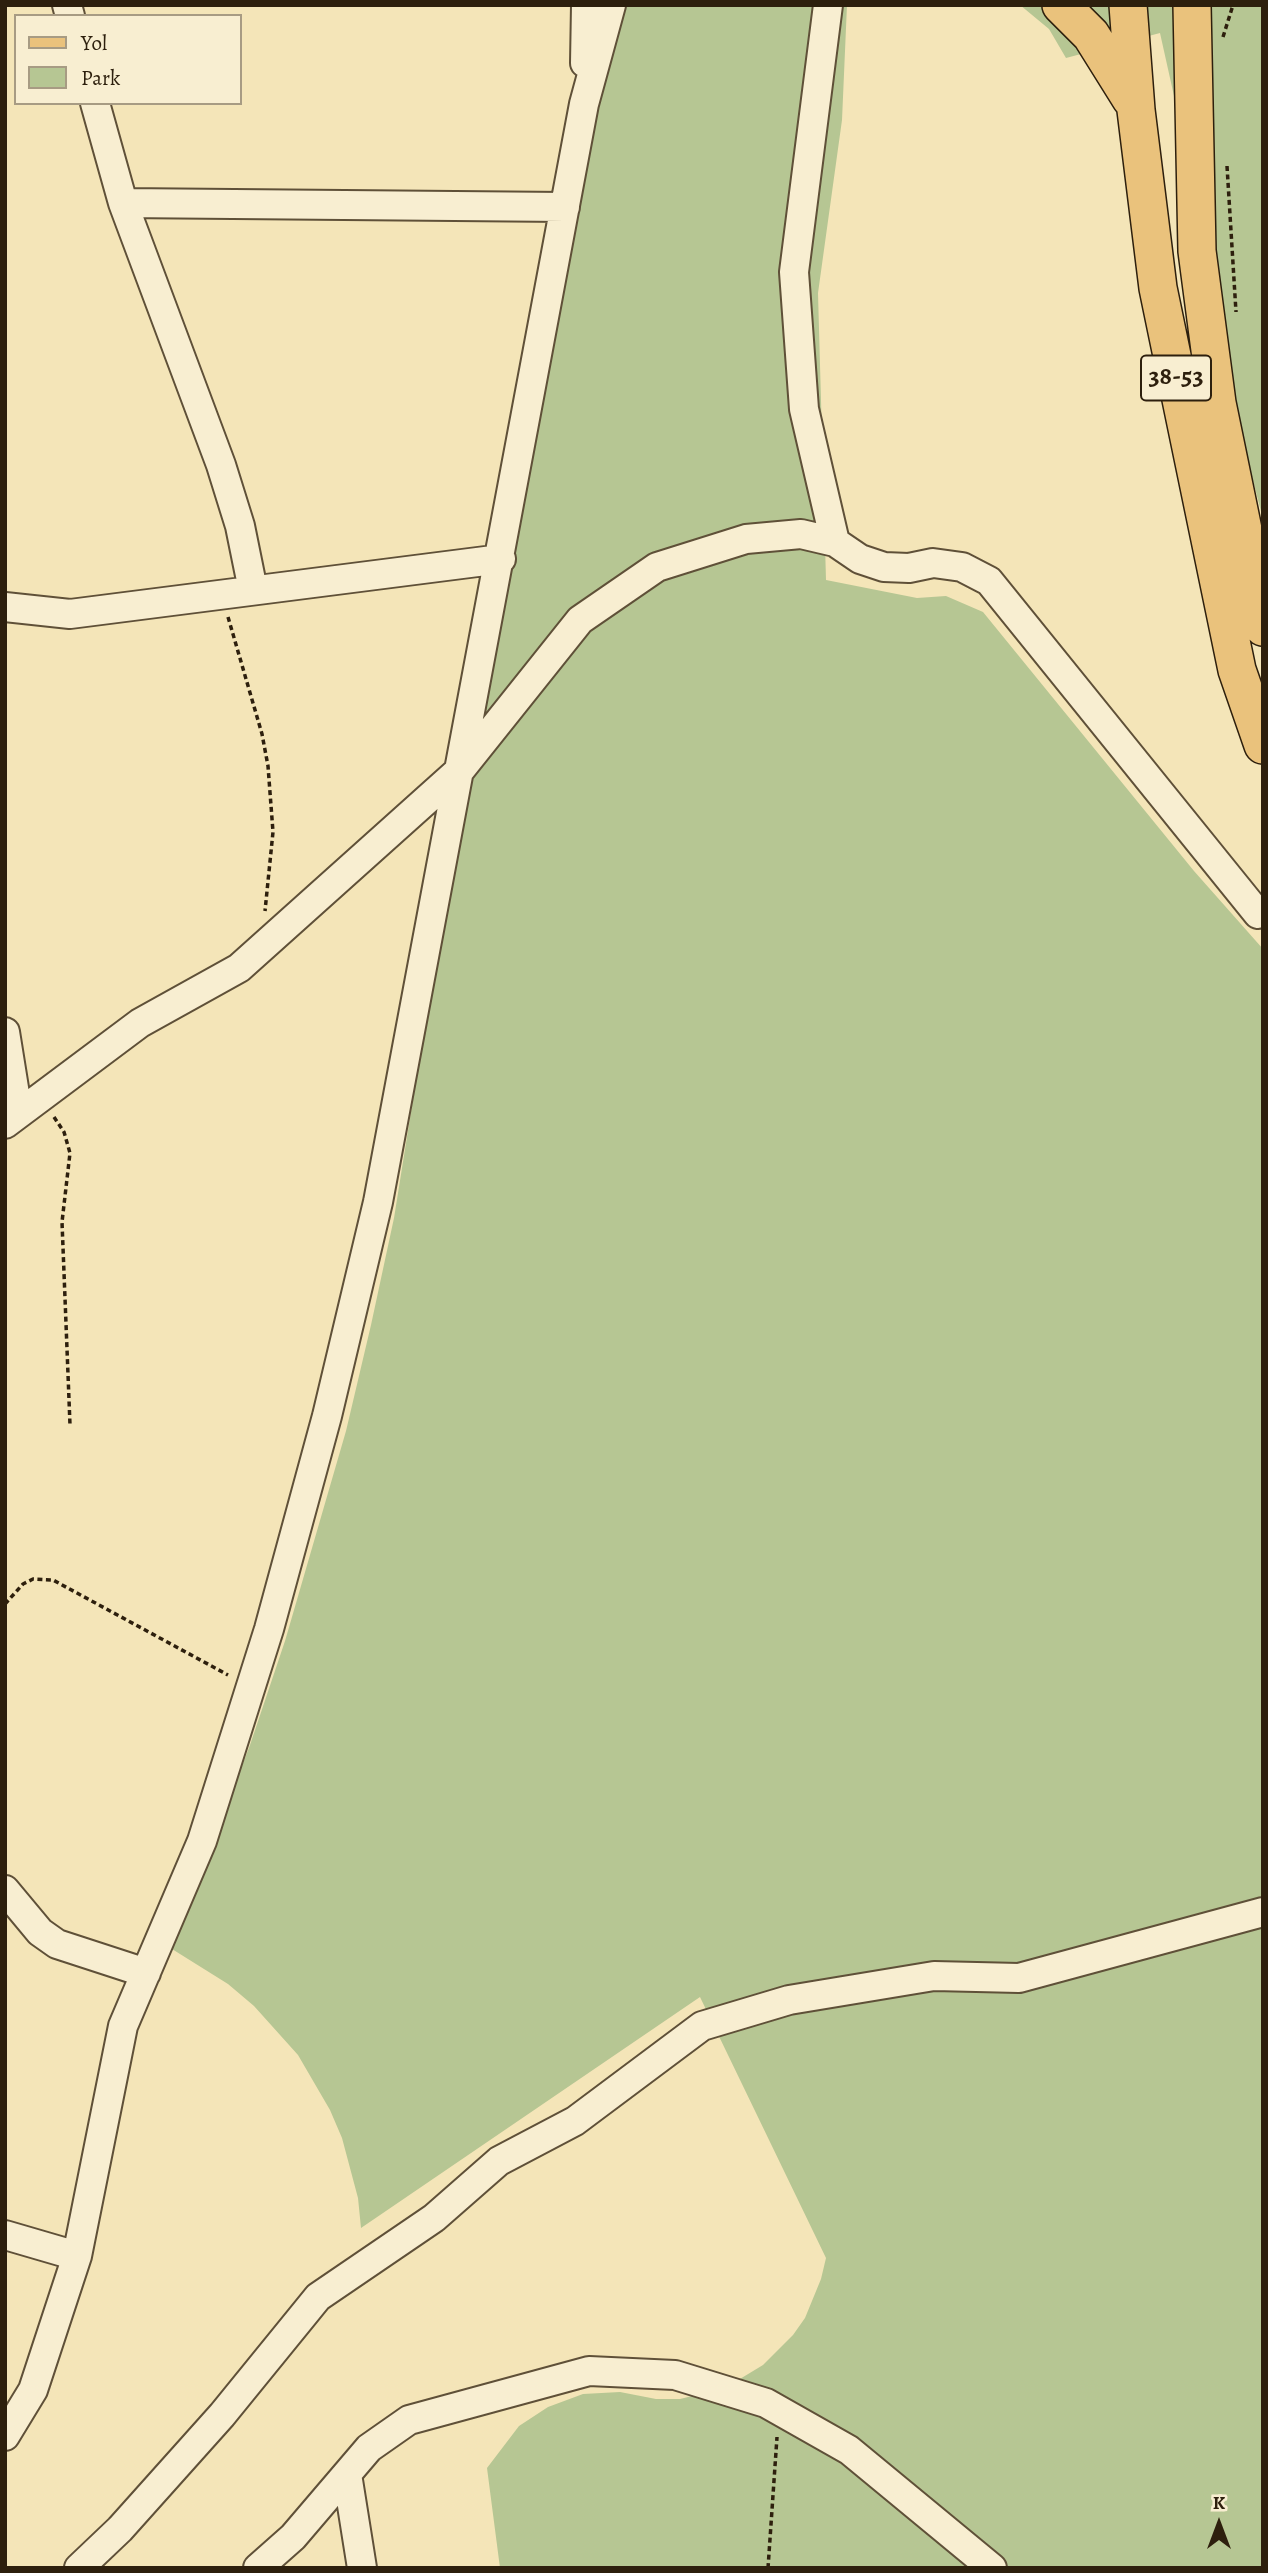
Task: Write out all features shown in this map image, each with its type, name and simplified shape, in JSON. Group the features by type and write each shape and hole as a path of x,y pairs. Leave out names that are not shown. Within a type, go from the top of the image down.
{"main road":[{"path":"1061,5 1081,24 1104,53 1136,110"},
{"name":"38-53","path":"1128,5 1136,110 1158,288 1237,670 1263,745"},
{"name":"38-53","path":"1192,5 1197,251 1217,403 1263,627"}],"street":[{"path":"584,104 586,5"},
{"path":"5,2436 33,2390 77,2256 123,2026 202,1840 250,1688 327,1416 378,1202 501,559 584,104 611,5"},
{"path":"828,5 794,272 804,409 835,542"},
{"path":"95,105 123,203 221,465 240,526 253,590"},
{"path":"123,203 565,207"},
{"path":"5,1032 20,1112 140,1023 239,968 461,769 580,620 657,567 746,539 801,534 835,542 860,559 884,567 909,568 933,563 962,567 989,581 1258,914"},
{"path":"5,607 70,614 501,559"},
{"path":"5,1890 40,1931 57,1944 146,1972"},
{"path":"79,2568 120,2529 212,2426 318,2297 434,2218 499,2161 575,2121 702,2026 789,2000 934,1976 1019,1978 1263,1912"},
{"path":"5,2235 77,2256"},
{"path":"258,2568 293,2537 369,2448 409,2420 589,2371 675,2375 766,2403 849,2450 992,2568"},
{"path":"347,2474 362,2568"}],"path":[{"path":"1222,40 1233,5"},
{"path":"1226,163 1237,322"},
{"path":"221,594 262,734 268,766 273,832 264,914"},
{"path":"20,1112 57,1120 70,1153 62,1222 70,1425"},
{"path":"5,1604 23,1584 33,1579 53,1580 250,1688"},
{"path":"768,2568 778,2410"}],"green space":[{"path":"588,5 847,5 842,120 818,293 826,580 917,598 946,596 983,612 1194,871 1263,949 1263,2568 500,2568 487,2468 519,2426 548,2407 583,2394 620,2392 656,2399 680,2399 725,2388 763,2365 793,2335 805,2318 821,2279 826,2258 700,1997 361,2228 358,2198 342,2138 330,2110 298,2055 254,2006 228,1984 172,1949 250,1745 285,1641 346,1431 394,1218"},
{"path":"1020,5 1263,5 1263,519 1245,450 1206,240 1160,33 1066,58 1049,29"}]}
